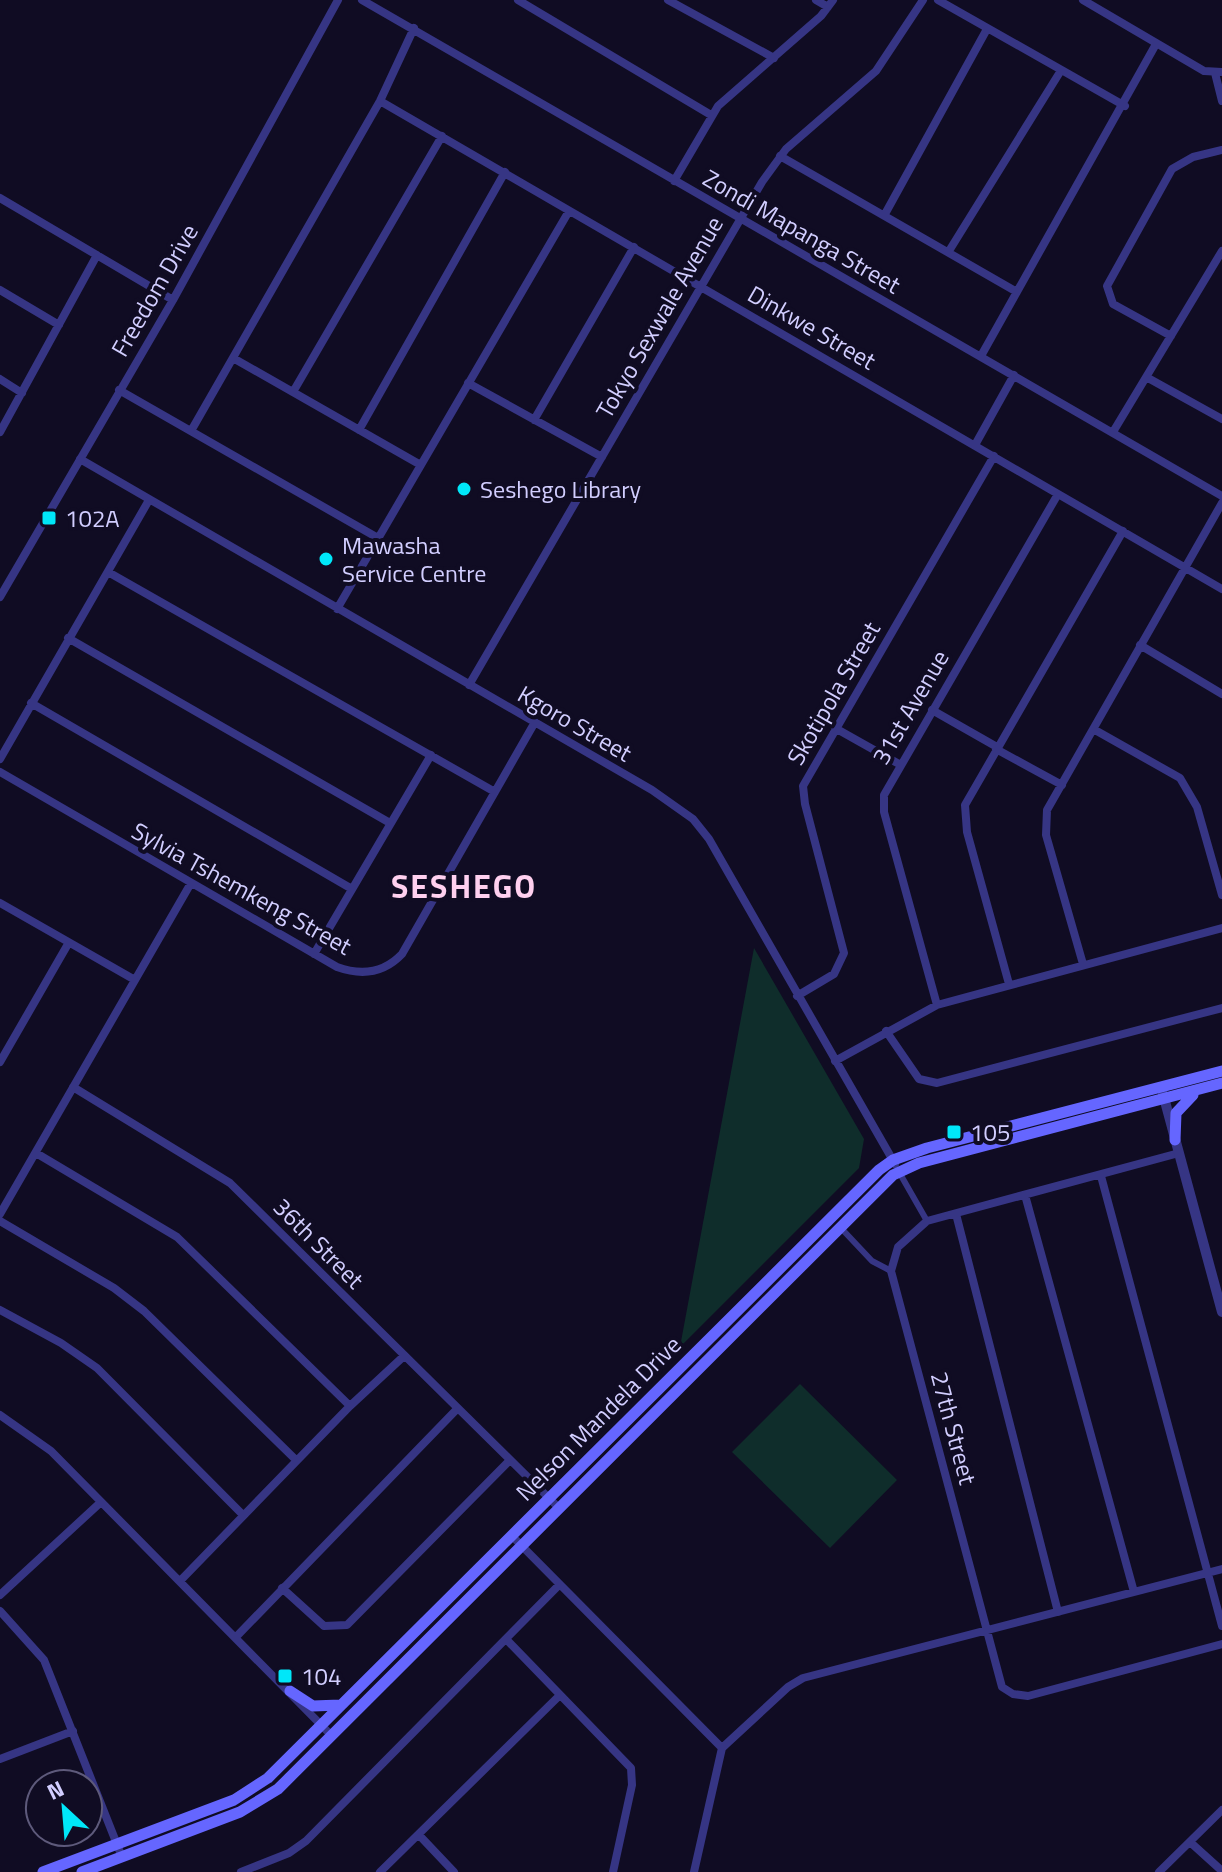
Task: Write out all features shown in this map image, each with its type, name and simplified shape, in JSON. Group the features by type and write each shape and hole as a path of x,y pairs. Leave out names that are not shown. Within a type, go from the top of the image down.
{"main road":[{"name":"Nelson Mandela Drive","path":"1163,1095 1222,1071"},
{"name":"Nelson Mandela Drive","path":"43,1872 245,1795 268,1778 865,1182 934,1146 1222,1083"},
{"path":"1175,1140 1177,1110 1200,1090"},
{"name":"Nelson Mandela Drive","path":"82,1872 256,1804 278,1789 840,1227 896,1166"},
{"path":"290,1691 313,1706 342,1705"}],"street":[{"name":"Freedom Drive","path":"0,597 173,300 338,0"},
{"name":"Zondi Mapanga Street","path":"362,0 1222,496"},
{"path":"518,0 711,115"},
{"path":"668,0 774,58"},
{"path":"816,0 831,4"},
{"name":"Tokyo Sexwale Avenue","path":"469,685 738,218 780,156 876,71 923,0"},
{"path":"938,0 1060,72 1125,106"},
{"path":"1083,0 1204,71 1219,72 1222,101"},
{"path":"674,181 711,115 831,4"},
{"path":"191,431 380,101 414,28"},
{"path":"885,214 987,29"},
{"path":"981,356 1125,106 1156,44"},
{"path":"949,251 1060,72"},
{"name":"Dinkwe Street","path":"380,101 1222,589"},
{"path":"293,392 442,136"},
{"path":"1171,336 1113,304 1107,286 1172,169 1193,157 1222,150"},
{"path":"780,156 1017,292"},
{"path":"359,430 505,172"},
{"path":"0,198 173,300"},
{"path":"337,609 569,211"},
{"path":"534,420 634,247"},
{"path":"1113,432 1222,251"},
{"path":"0,432 97,255"},
{"path":"0,290 59,325"},
{"path":"233,358 419,464"},
{"path":"975,445 1014,375"},
{"path":"1148,378 1222,419"},
{"path":"0,379 22,393"},
{"path":"468,383 602,457"},
{"path":"119,390 378,538"},
{"name":"Skotipola Street","path":"797,996 834,974 843,959 843,944 803,794 808,775 994,456"},
{"name":"Kgoro Street","path":"80,459 670,801 693,819 709,839 896,1166"},
{"name":"31st Avenue","path":"937,1005 883,804 887,786 1058,494"},
{"path":"0,759 149,500"},
{"path":"1083,964 1045,826 1047,810 1222,503"},
{"path":"1009,984 963,816 969,794 1123,531"},
{"path":"0,572 11,578"},
{"path":"108,572 495,792"},
{"path":"68,638 390,823"},
{"path":"1140,645 1222,694"},
{"path":"31,703 352,889"},
{"path":"932,710 1062,785"},
{"name":"Sylvia Tshemkeng Street","path":"0,772 314,954 351,972 377,971 395,961 535,722"},
{"path":"835,728 899,764"},
{"path":"1095,730 1170,770 1190,790 1222,895"},
{"path":"314,954 431,755"},
{"path":"0,1214 191,883"},
{"path":"1,906 135,980"},
{"path":"835,1061 937,1005 1222,928"},
{"path":"0,1062 68,944"},
{"path":"886,1031 919,1079 937,1083 1222,1008"},
{"name":"36th Street","path":"73,1087 230,1183 559,1508"},
{"path":"1163,1095 1222,1312"},
{"path":"36,1153 177,1237 350,1406"},
{"path":"840,1227 872,1261 891,1271 898,1247 927,1221 1179,1153"},
{"path":"896,1166 927,1221"},
{"path":"1101,1176 1222,1626"},
{"path":"1025,1195 1134,1592"},
{"path":"956,1214 1058,1612"},
{"path":"0,1221 114,1288 144,1311 296,1460"},
{"name":"27th Street","path":"891,1271 988,1631 999,1683 1006,1691 1020,1696 1222,1644"},
{"path":"0,1310 71,1349 97,1368 243,1515"},
{"path":"180,1581 296,1460 404,1356"},
{"path":"236,1637 457,1409"},
{"path":"0,1415 41,1443 331,1735"},
{"path":"282,1588 324,1626 347,1625 510,1460"},
{"path":"0,1595 101,1502"},
{"path":"511,1535 722,1748"},
{"path":"694,1872 722,1748 796,1681 1222,1569"},
{"path":"241,1872 299,1847 559,1585"},
{"path":"0,1611 41,1655 122,1857"},
{"path":"506,1639 627,1762 632,1772 613,1872"},
{"path":"380,1872 559,1696"},
{"path":"0,1759 73,1731"},
{"path":"1159,1872 1222,1810"},
{"path":"419,1835 454,1872"},
{"path":"1190,1842 1222,1871"}],"green space":[{"path":"754,948 864,1139 859,1168 680,1347"},
{"path":"800,1384 897,1480 830,1548 732,1452"}],"place":[{"name":"Seshego Library","path":"464,489"},
{"name":"102A","path":"49,518"},
{"name":"Mawasha Service Centre","path":"326,559"},
{"name":"105","path":"954,1132"},
{"name":"104","path":"285,1676"}],"district":[{"name":"SESHEGO","path":"464,886"}]}
